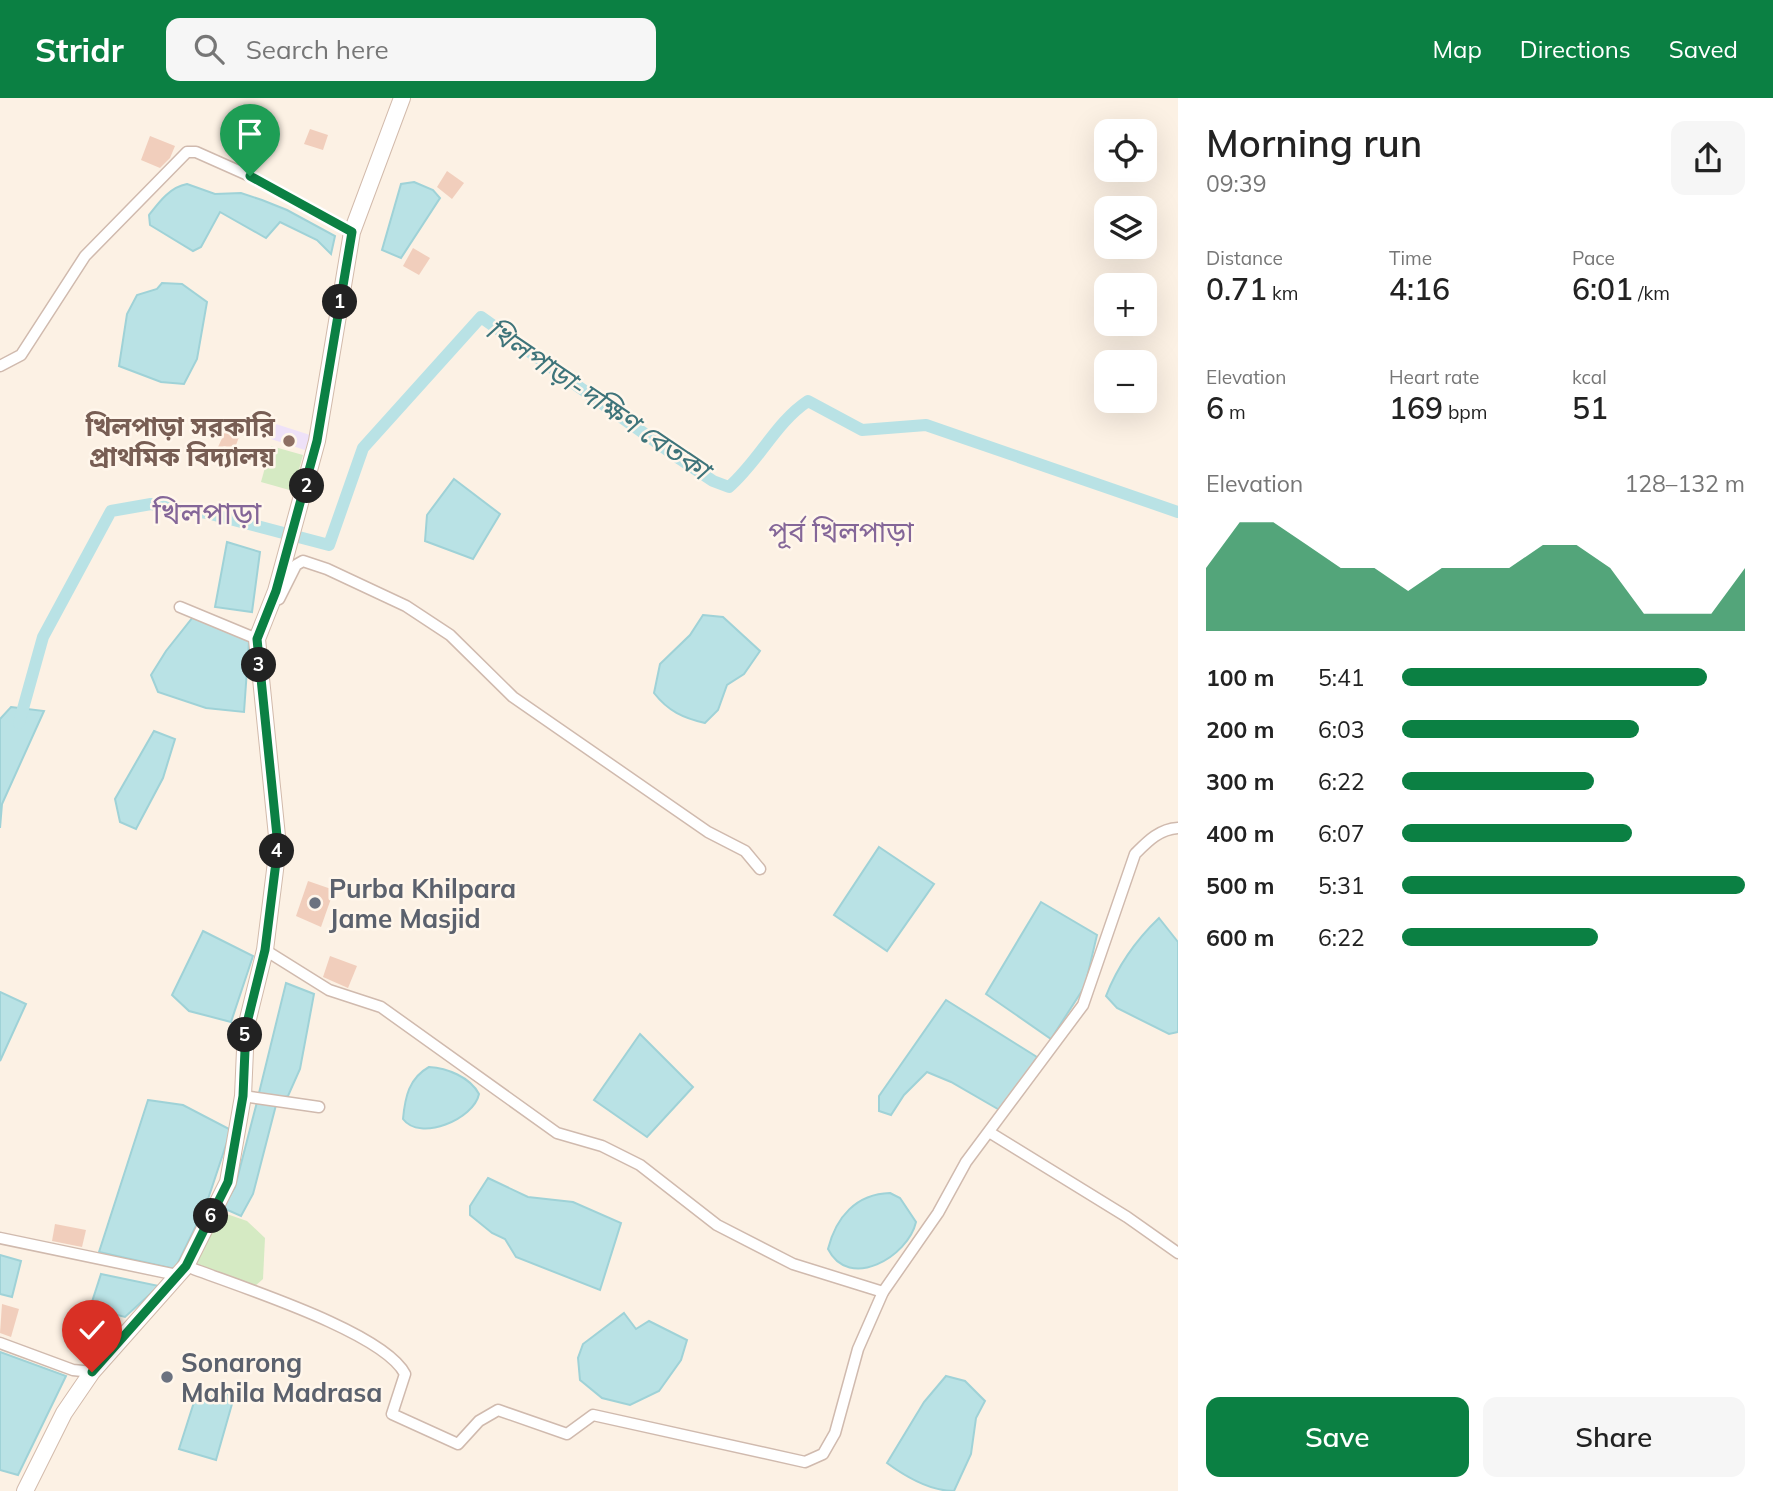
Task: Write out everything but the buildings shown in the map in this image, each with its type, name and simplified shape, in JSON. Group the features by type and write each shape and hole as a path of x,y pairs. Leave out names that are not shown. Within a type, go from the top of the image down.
{"street":[{"path":"25,1491 64,1413 92,1372 182,1271 228,1182 243,1096 246,1027 265,950 278,846 257,639 276,591 317,441 352,232 402,98"},
{"path":"0,366 21,355 85,256 187,152 196,152 250,176 352,232"},
{"path":"269,607 279,598 296,565 303,561 327,569 406,606 450,635 513,697 708,832 745,850 760,869"},
{"path":"180,607 257,639"},
{"path":"0,1238 182,1271 352,1332 381,1350 405,1374 392,1414 458,1444 479,1422 498,1410 567,1434 574,1432 581,1421 593,1415 805,1462 823,1454 835,1433 858,1349 883,1292 938,1213 966,1162 1083,1005 1135,854 1168,828 1178,828"},
{"path":"265,950 329,990 381,1007 557,1133 601,1146 640,1165 717,1225 793,1264 883,1292"},
{"path":"243,1096 319,1107"},
{"path":"989,1132 1127,1217 1178,1253"},
{"path":"0,1343 74,1370 92,1372"}],"shaded area":[{"path":"276,424 310,435 305,450 271,439"}],"green space":[{"path":"271,446 303,455 293,491 261,482"},
{"path":"221,1212 247,1221 265,1238 263,1279 253,1288 193,1266"}],"water":[{"path":"414,182 433,190 440,198 401,258 382,250 401,184"},
{"path":"187,184 215,194 241,193 287,210 335,236 331,254 317,240 280,222 266,238 220,212 201,247 193,251 150,225 149,215 170,192"},
{"path":"162,283 182,284 207,302 197,359 184,384 161,382 119,366 127,314 137,295 157,289"},
{"path":"454,479 500,514 473,559 425,541 427,515"},
{"path":"227,542 260,552 252,612 215,607"},
{"path":"703,615 723,617 760,651 744,674 727,685 718,710 705,723 677,713 654,693 660,664 690,635"},
{"path":"193,617 249,641 244,712 206,708 158,692 151,675"},
{"path":"11,707 44,711 2,804 0,828 0,719"},
{"path":"154,731 175,739 163,778 136,829 120,822 115,799"},
{"path":"879,847 934,884 887,951 834,915"},
{"path":"1041,902 1097,935 1085,986 1051,1039 986,994"},
{"path":"1159,918 1178,942 1178,1032 1169,1034 1117,1008 1106,996 1128,954"},
{"path":"203,931 253,956 231,1022 189,1011 172,995"},
{"path":"286,983 314,994 300,1069 288,1096 280,1099 259,1093"},
{"path":"0,992 26,1004 0,1061"},
{"path":"946,1000 1037,1057 1003,1112 951,1082 927,1072 904,1095 891,1115 879,1111 879,1096"},
{"path":"640,1034 693,1087 647,1137 594,1100"},
{"path":"429,1067 457,1074 479,1094 475,1103 457,1119 433,1128 411,1126 403,1119 407,1096 413,1082"},
{"path":"148,1100 183,1105 231,1130 206,1205 175,1269 99,1252"},
{"path":"257,1102 276,1105 253,1194 241,1216 223,1208 235,1187"},
{"path":"488,1178 528,1197 573,1202 621,1223 600,1290 516,1257 505,1239 492,1233 470,1215 470,1206"},
{"path":"890,1193 900,1198 916,1222 902,1247 877,1264 863,1268 849,1267 837,1261 828,1249 842,1217 849,1209 867,1198"},
{"path":"0,1255 21,1261 12,1297 0,1294"},
{"path":"101,1274 159,1286 125,1317 90,1308"},
{"path":"624,1313 636,1329 649,1321 687,1340 681,1360 659,1391 630,1405 602,1398 580,1380 578,1358 583,1344"},
{"path":"0,1352 66,1376 18,1475 0,1470"},
{"path":"946,1376 965,1381 985,1401 976,1418 971,1454 954,1491 936,1489 919,1482 887,1463 924,1402"},
{"path":"215,1391 234,1397 216,1460 179,1449 196,1396 211,1399"}],"waterway":[{"name":"খিলপাড়া-দক্ষিণ বেতকা","path":"19,723 43,637 111,511 151,504 207,513 329,545 363,448 481,317 680,459 713,481 729,487 750,466 786,420 808,401 862,430 926,425 1178,512"}],"place":[{"name":"খিলপাড়া সরকারি প্রাথমিক বিদ্যালয়","path":"289,441"},
{"name":"Purba Khilpara Jame Masjid","path":"315,903"},
{"name":"Sonarong Mahila Madrasa","path":"167,1377"}],"district":[{"name":"খিলপাড়া","path":"207,513"},
{"name":"পূর্ব খিলপাড়া","path":"841,531"}],"route":[{"path":"92,1372 186,1266 228,1182 243,1096 246,1027 265,950 278,846 257,639 276,591 305,494 317,441 352,232 250,176"}]}
